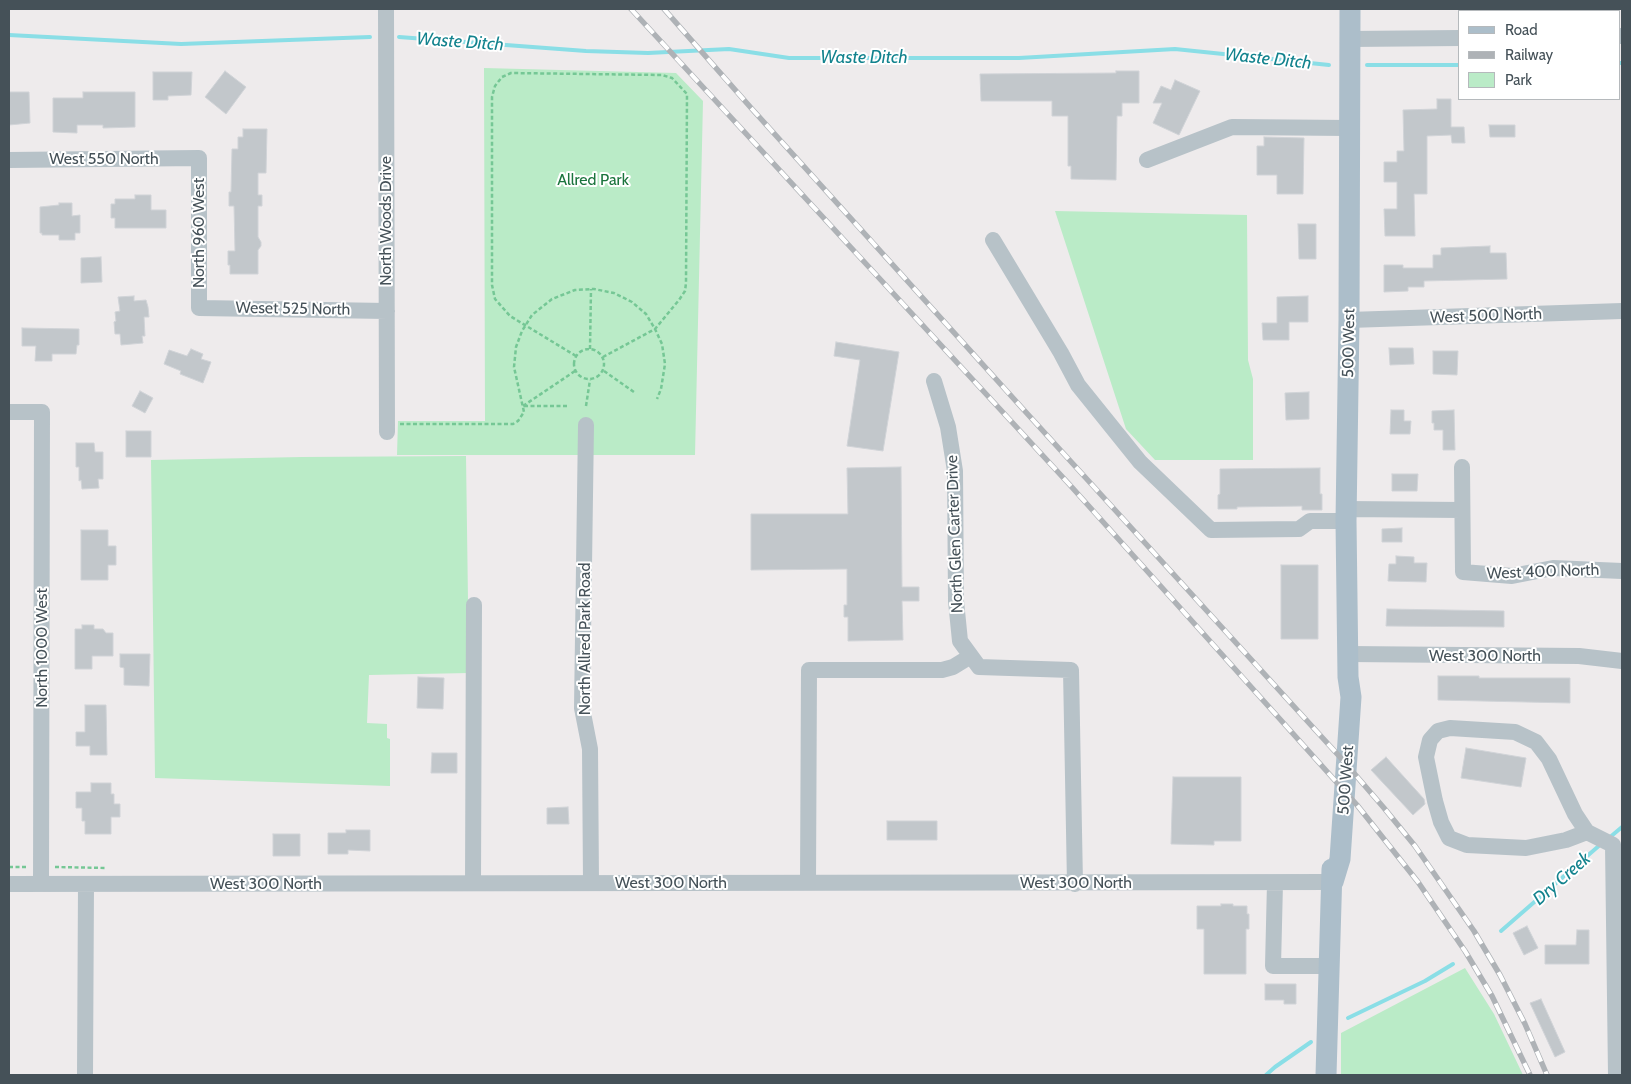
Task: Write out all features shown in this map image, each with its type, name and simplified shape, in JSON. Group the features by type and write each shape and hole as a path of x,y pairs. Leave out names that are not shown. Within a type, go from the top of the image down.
{"main road":[{"name":"500 West","path":"1326,1075 1326,1028 1333,882 1331,859 1340,757 1342,698 1348,677 1346,515 1350,9"}],"street":[{"name":"North Woods Drive","path":"386,9 387,310 392,428"},
{"path":"1350,39 1458,38"},
{"path":"1147,160 1232,127 1349,128"},
{"name":"West 550 North","path":"9,160 199,158"},
{"name":"North 960 West","path":"199,158 199,308"},
{"path":"993,240 1061,353 1078,385 1140,462 1211,530 1299,529 1310,521 1346,515 1462,510 1462,467"},
{"name":"Weset 525 North","path":"199,308 387,310"},
{"name":"West 500 North","path":"1349,320 1622,311"},
{"name":"North Glen Carter Drive","path":"934,381 948,427 955,470 956,601 960,641 971,656"},
{"name":"North 1000 West","path":"9,412 42,412 41,884"},
{"name":"North Allred Park Road","path":"586,425 582,708 590,749 591,883"},
{"name":"West 400 North","path":"1462,510 1463,572 1512,576 1553,568 1622,571"},
{"path":"473,883 474,605"},
{"name":"West 300 North","path":"1348,654 1579,656 1622,661"},
{"path":"808,883 809,670 942,670 953,667 971,656 979,667 1071,670 1075,884"},
{"path":"1587,832 1566,840 1526,848 1467,845 1448,838 1435,801 1426,757 1430,740 1438,731 1450,728 1515,732 1536,742 1549,759 1575,814 1587,832 1618,844 1616,1075"},
{"name":"West 300 North","path":"9,884 1075,884 1333,882"},
{"path":"1275,883 1273,966 1330,966"},
{"path":"85,1075 86,884"}],"path":[{"path":"576,356 510,316 495,299 492,285 492,97 495,86 502,77 511,73 662,75 672,78 687,94 686,284 684,291 655,329 603,357"},
{"path":"590,349 591,289"},
{"path":"392,428 513,424 518,421 524,412 514,367 516,347 532,315 552,300 575,290 591,289 614,293 632,302 646,314 662,344 664,364 661,389 657,399"},
{"path":"590,349 600,352 605,366 604,371 597,378 590,380 580,376 575,371 574,366 576,356 584,350 590,349"},
{"path":"522,406 575,371"},
{"path":"604,371 634,392"},
{"path":"586,406 590,380"},
{"path":"522,406 568,406"},
{"path":"9,867 21,867"}],"green space":[{"name":"Allred Park","path":"484,68 676,73 703,101 695,455 397,455 398,421 485,421"},
{"path":"1055,211 1247,215 1248,360 1253,379 1253,460 1155,460 1126,429"},
{"path":"466,456 469,673 369,675 367,723 387,724 387,738 390,739 390,786 155,778 151,460"},
{"path":"1465,968 1494,1014 1523,1075 1341,1075 1341,1033"}],"building":[{"path":"225,71 246,87 226,114 205,97"},
{"path":"1116,71 1139,71 1139,103 1122,103 1122,116 1117,116 1116,180 1071,179 1071,166 1068,166 1068,116 1052,116 1052,101 981,101 980,74 1116,73"},
{"path":"153,72 192,72 191,95 168,96 168,100 153,100"},
{"path":"1175,80 1200,91 1179,135 1153,123 1162,103 1153,103 1161,86 1171,90"},
{"path":"9,92 29,92 30,123 9,125"},
{"path":"83,92 135,92 135,127 103,128 103,125 77,125 77,133 53,132 53,98 83,98"},
{"path":"1437,99 1451,99 1451,127 1464,127 1465,143 1452,143 1451,135 1427,136 1427,194 1414,194 1415,236 1385,236 1384,209 1397,209 1397,182 1384,182 1384,162 1397,162 1397,151 1404,151 1403,110 1437,109"},
{"path":"1489,125 1515,125 1515,137 1490,137"},
{"path":"243,129 267,129 266,173 258,173 258,195 262,195 262,206 258,206 258,237 261,246 258,250 258,274 230,274 230,265 228,265 228,251 235,251 234,206 229,206 232,149 238,149 238,137 243,137"},
{"path":"1264,137 1304,138 1303,194 1277,194 1277,175 1257,175 1257,146 1264,146"},
{"path":"135,195 151,195 151,210 166,210 166,228 115,228 115,218 111,218 111,204 115,204 115,199 135,199"},
{"path":"59,203 72,203 72,216 80,215 80,233 75,233 75,240 59,240 59,235 42,235 40,233 40,207 59,205"},
{"path":"1298,224 1316,224 1316,259 1299,259"},
{"path":"1490,246 1490,253 1506,253 1507,279 1424,281 1424,287 1408,287 1408,291 1384,292 1384,265 1403,265 1403,268 1433,268 1433,255 1441,255 1441,248"},
{"path":"101,257 102,282 81,283 81,258"},
{"path":"134,296 134,301 146,300 148,307 149,317 144,317 145,336 142,336 143,343 121,345 120,334 115,334 114,322 116,321 115,312 120,311 118,297"},
{"path":"1308,296 1308,322 1289,322 1289,340 1263,340 1262,323 1277,323 1277,297"},
{"path":"22,328 79,329 79,345 77,345 76,354 52,354 52,361 35,361 36,346 22,346"},
{"path":"836,342 899,352 883,451 847,446 860,360 834,356"},
{"path":"1389,348 1413,348 1414,364 1390,365"},
{"path":"191,349 203,354 201,359 211,362 203,383 180,374 181,371 164,364 169,350 187,356"},
{"path":"1433,351 1458,351 1457,375 1433,374"},
{"path":"140,391 153,398 145,413 132,406"},
{"path":"1309,392 1309,419 1286,420 1285,393"},
{"path":"1391,410 1404,410 1404,421 1411,421 1410,434 1390,434"},
{"path":"1454,410 1455,450 1443,450 1443,430 1434,430 1432,411"},
{"path":"126,431 151,431 151,457 126,457"},
{"path":"76,443 94,443 95,452 103,452 103,479 98,479 99,488 82,489 81,480 79,481 79,467 76,467"},
{"path":"901,467 902,587 919,587 919,601 902,601 903,640 848,641 848,617 844,617 844,605 847,605 847,569 751,570 751,514 848,514 847,468"},
{"path":"1320,468 1322,510 1302,510 1302,506 1218,509 1220,469"},
{"path":"1392,474 1418,474 1417,491 1392,491"},
{"path":"1402,528 1402,542 1382,542 1382,529"},
{"path":"81,530 108,530 108,546 116,546 116,565 108,565 108,580 81,580"},
{"path":"1396,556 1414,557 1414,563 1427,563 1426,582 1388,581 1389,564 1396,564"},
{"path":"1281,565 1318,565 1318,639 1281,639"},
{"path":"1387,609 1504,611 1504,627 1386,626"},
{"path":"82,625 94,625 94,629 103,629 106,633 113,633 113,656 92,656 92,669 75,669 75,629 82,629"},
{"path":"120,654 150,654 149,686 124,685 124,668 120,667"},
{"path":"1438,676 1570,678 1570,703 1438,700"},
{"path":"418,677 444,678 443,709 417,708"},
{"path":"85,705 106,705 107,755 90,755 90,746 76,746 76,732 85,732"},
{"path":"1466,748 1526,758 1521,787 1461,778"},
{"path":"432,753 457,753 457,773 431,773"},
{"path":"1386,757 1424,799 1425,804 1413,815 1371,770"},
{"path":"1173,777 1241,777 1241,841 1214,841 1214,845 1171,844"},
{"path":"91,783 111,783 111,794 114,794 114,804 120,804 120,817 111,817 111,834 85,834 82,808 76,808 76,792 91,792"},
{"path":"568,807 569,824 547,824 547,808"},
{"path":"887,821 937,821 937,840 887,840"},
{"path":"346,830 370,830 370,851 348,850 348,854 328,854 328,833 346,833"},
{"path":"273,834 300,834 300,856 273,856"},
{"path":"1221,904 1247,906 1249,929 1246,929 1246,974 1204,974 1204,929 1197,929 1197,906 1221,906"},
{"path":"1527,926 1538,948 1524,955 1513,933"},
{"path":"1577,930 1589,930 1589,964 1545,964 1545,945 1576,945"},
{"path":"1265,984 1296,984 1296,1004 1284,1004 1284,1000 1265,1000"},
{"path":"1541,999 1565,1052 1555,1057 1530,1003"}],"waterway":[{"name":"Waste Ditch","path":"9,35 181,44 370,37"},
{"name":"Waste Ditch","path":"399,37 586,51 648,53 729,49 789,58 1019,58 1175,49 1329,65"},
{"name":"Waste Ditch","path":"1367,65 1458,65"},
{"name":"Dry Creek","path":"1609,838 1622,827"},
{"name":"Dry Creek","path":"1501,931 1601,844"},
{"name":"Dry Creek","path":"1348,1018 1425,981 1453,964"},
{"name":"Dry Creek","path":"1266,1075 1311,1042"}],"railway":[{"path":"631,9 1069,484 1357,805 1418,882 1465,951 1492,996 1530,1075"},
{"path":"664,9 752,109 1340,757 1384,808 1415,846 1474,931 1500,975 1525,1024 1547,1075"}]}
